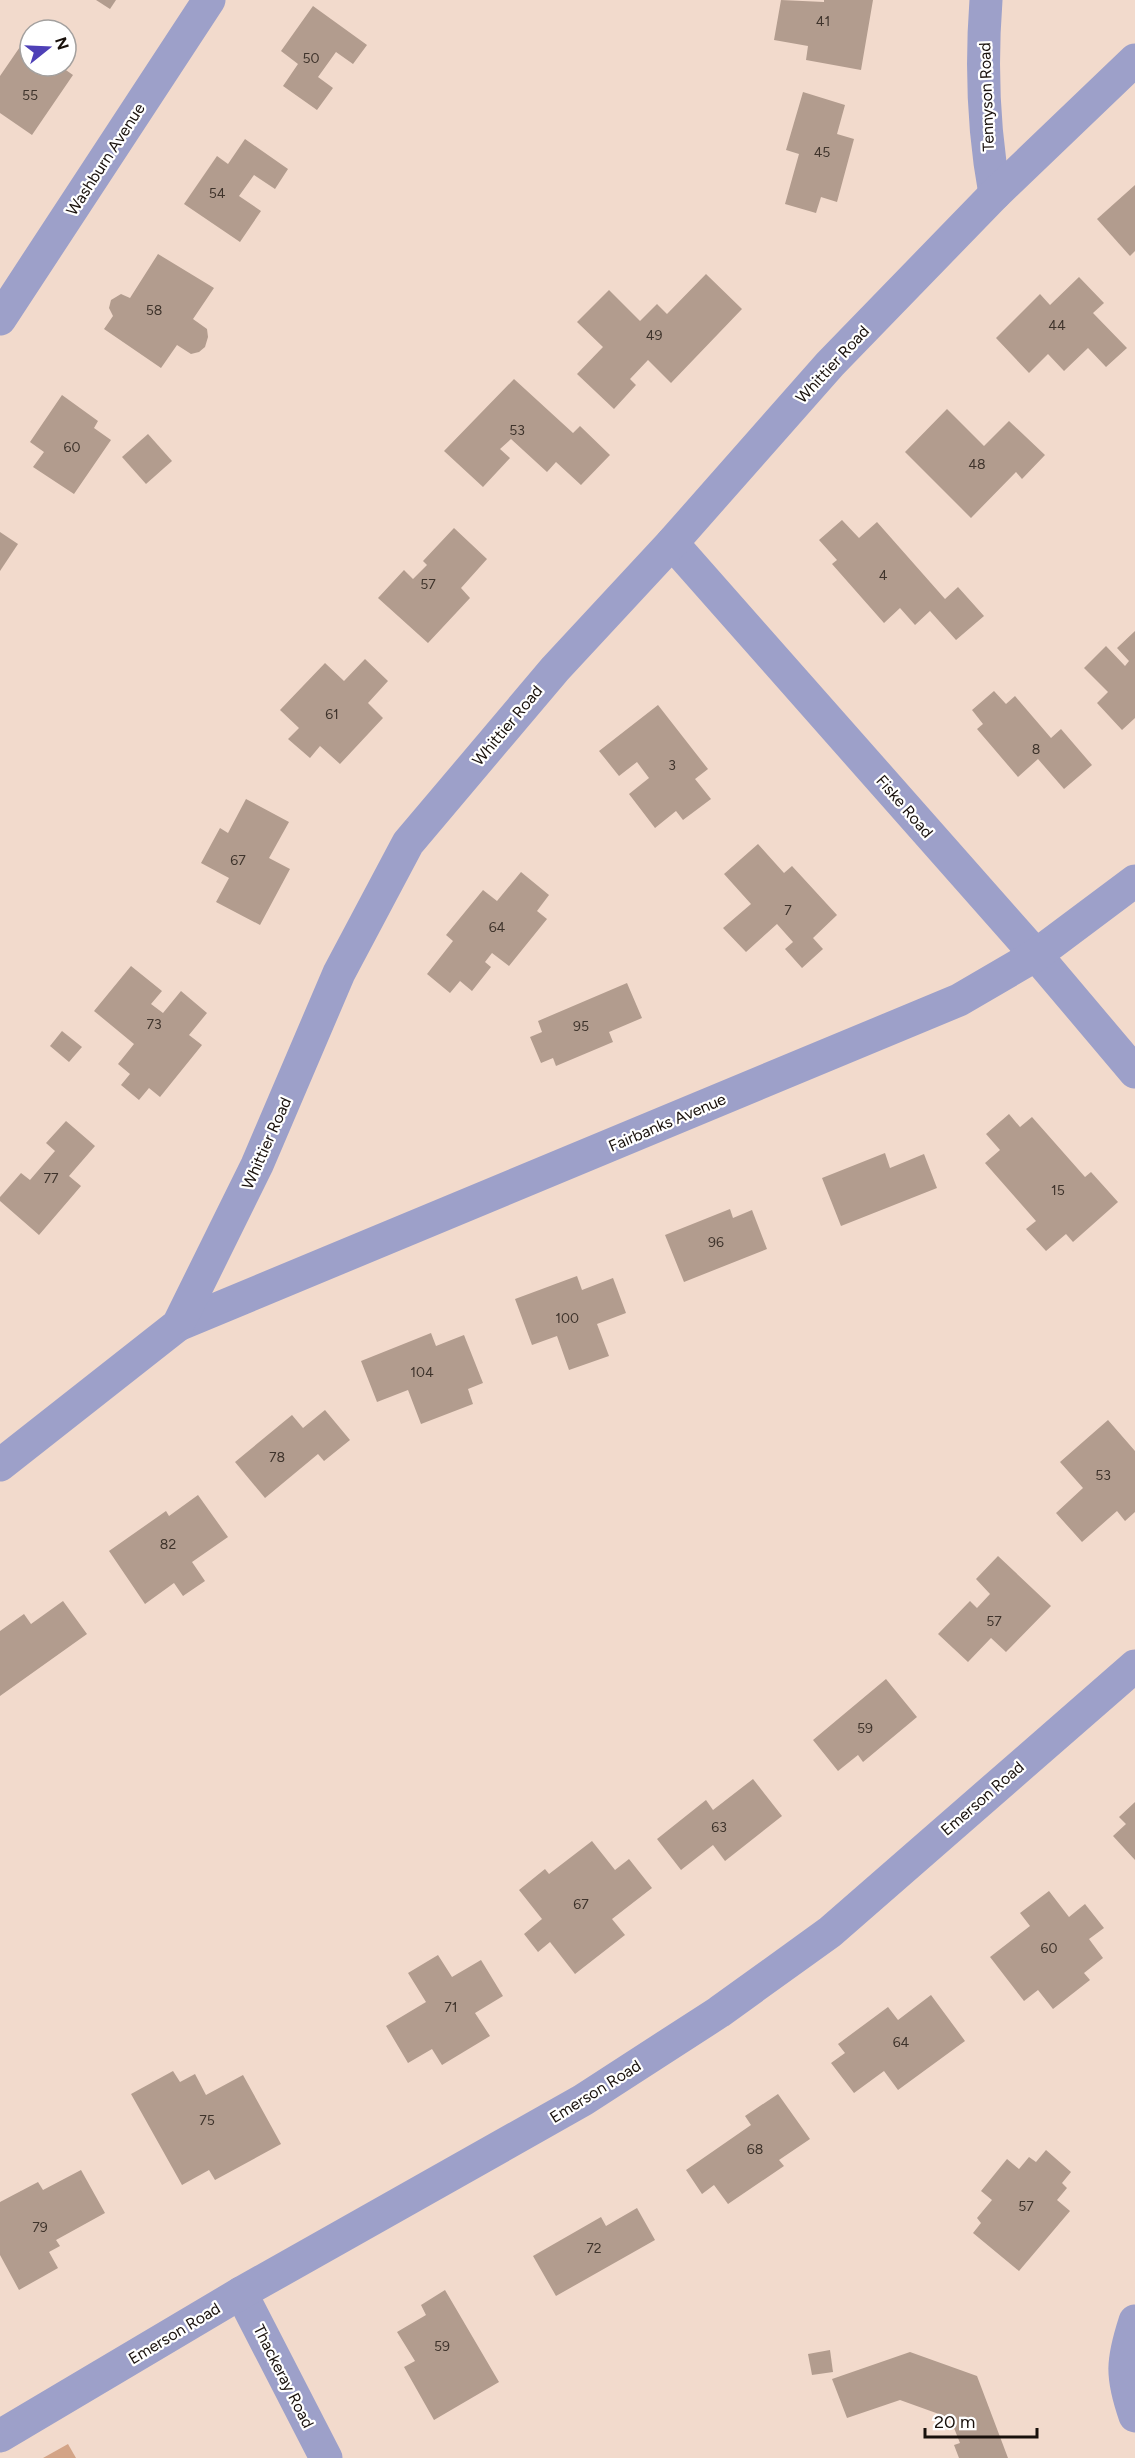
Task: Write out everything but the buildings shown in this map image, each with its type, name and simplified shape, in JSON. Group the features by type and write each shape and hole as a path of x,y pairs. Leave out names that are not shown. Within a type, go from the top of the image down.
{"street":[{"name":"Washburn Avenue","path":"0,319 209,0"},
{"name":"Tennyson Road","path":"986,0 983,100 987,149 995,194"},
{"name":"Whittier Road","path":"0,1466 178,1325 257,1165 339,973 408,843 555,669 672,543 830,364 995,194 1135,60"},
{"name":"Fiske Road","path":"672,543 1036,955 1135,1072"},
{"name":"Fairbanks Avenue","path":"178,1325 959,1000 1036,955 1135,881"},
{"name":"Emerson Road","path":"0,2436 241,2293 583,2100 728,2006 831,1932 1135,1666"},
{"name":"Thackeray Road","path":"241,2293 326,2458"},
{"path":"1135,2321 1125,2352 1125,2389 1135,2416"}],"shaded area":[{"path":"68,2444 76,2458 43,2458"}]}
